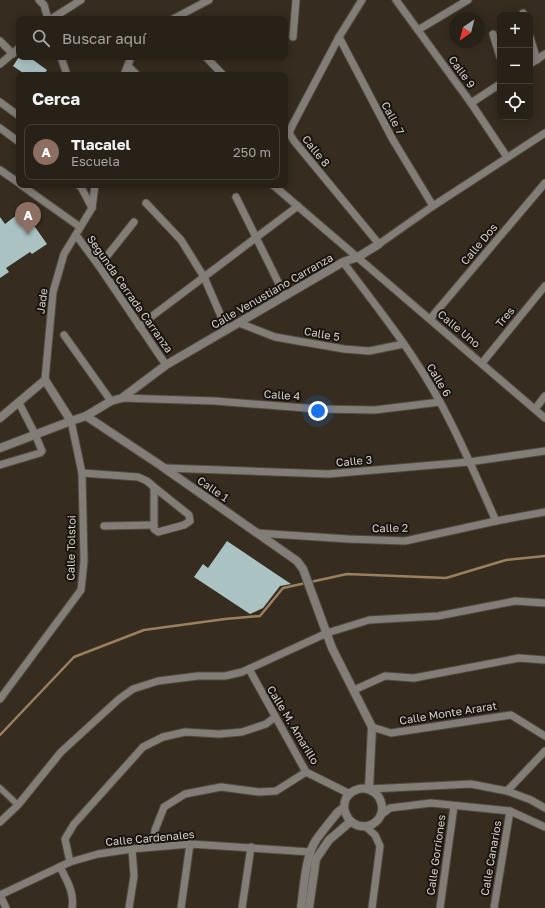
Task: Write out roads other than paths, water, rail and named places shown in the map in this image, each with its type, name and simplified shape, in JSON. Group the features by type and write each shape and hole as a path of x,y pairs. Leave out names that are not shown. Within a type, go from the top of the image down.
{"street":[{"path":"39,0 44,5 47,16"},
{"path":"56,16 81,0"},
{"path":"179,16 209,0"},
{"path":"293,37 296,0"},
{"name":"Calle 8","path":"362,0 339,37 289,133 379,244"},
{"name":"Calle 9","path":"396,0 471,103 508,158"},
{"path":"418,30 468,0"},
{"path":"493,34 497,48"},
{"name":"Calle 7","path":"339,37 393,140 433,206"},
{"path":"0,41 12,54"},
{"path":"533,47 537,60"},
{"path":"0,64 16,51"},
{"path":"533,62 545,54"},
{"path":"62,60 66,72"},
{"path":"125,72 130,60"},
{"path":"209,60 220,72"},
{"path":"128,66 134,72"},
{"path":"471,103 497,86"},
{"path":"0,102 16,114"},
{"path":"0,128 16,140"},
{"name":"Calle Venustiano Carranza","path":"0,448 71,420 86,416 111,401 122,398 166,365 343,262 358,258 433,206 545,133"},
{"path":"0,170 16,181"},
{"name":"Calle Dos","path":"430,319 545,183"},
{"path":"26,188 80,227"},
{"path":"82,188 92,208"},
{"name":"Jade","path":"45,380 53,292 64,254 92,208 95,188"},
{"name":"Calle Uno","path":"277,188 545,418"},
{"path":"236,197 285,296"},
{"path":"146,203 181,240 204,278 227,330"},
{"path":"140,326 298,206"},
{"path":"99,266 134,222"},
{"name":"Segunda Cerrada Carranza","path":"76,235 99,266 166,365"},
{"name":"Calle 6","path":"343,262 404,344 440,402 496,521"},
{"name":"Tres","path":"482,363 545,286"},
{"name":"Calle 5","path":"239,323 276,337 344,349 369,352 404,344"},
{"path":"64,335 111,401"},
{"path":"0,418 45,380 71,420"},
{"path":"535,409 545,396"},
{"name":"Calle 4","path":"122,398 215,401 318,408 375,410 440,402"},
{"path":"0,465 40,454 42,451 19,403"},
{"name":"Calle 1","path":"86,416 165,468 297,561 303,569 313,593 332,648 372,727"},
{"name":"Calle Tolstoi","path":"0,699 81,590 84,561 82,473 71,420"},
{"name":"Calle 3","path":"165,468 328,474 469,462 545,451"},
{"path":"82,473 138,477 147,481 189,515 190,521 184,526 158,532 154,529 154,487"},
{"name":"Calle 2","path":"257,533 405,541 545,512"},
{"path":"104,526 154,525"},
{"path":"0,822 18,805 61,752 118,699 133,689 158,681 198,676 225,676 242,672 327,633 369,620 438,616 515,601 545,603"},
{"path":"354,690 385,676 414,678 519,658 545,660"},
{"name":"Calle M. Amarillo","path":"249,669 306,772 350,794"},
{"name":"Calle Monte Ararat","path":"372,727 391,733 511,715 545,736"},
{"path":"70,862 65,839 74,824 143,747 164,737 185,732 220,734 242,732 266,724 275,717"},
{"path":"369,789 372,727"},
{"path":"507,791 545,751"},
{"path":"153,846 155,830 164,807 185,794 221,787 259,792 276,791 306,772"},
{"path":"545,808 531,800 507,791 471,784 358,789 350,794 345,800 344,808 345,815 350,822 357,826 366,827 375,823 390,808 430,804 510,811 545,827"},
{"path":"0,788 18,805"},
{"path":"369,789 376,793 380,800 382,808 381,816"},
{"name":"Calle Gorriones","path":"440,908 454,806"},
{"path":"301,908 311,852 315,841 344,808"},
{"name":"Calle Canarios","path":"494,908 510,811"},
{"path":"309,908 316,859 329,840 350,822"},
{"path":"366,827 374,835 380,846 372,908"},
{"path":"181,908 190,844"},
{"name":"Calle Cardenales","path":"0,895 70,862 98,854 153,846 190,844 311,852"},
{"path":"242,908 251,847"},
{"path":"129,908 134,876 132,849"},
{"path":"60,867 70,887 73,903 72,908"},
{"path":"0,895 6,908"}],"waterway":[{"path":"0,735 74,657 144,630 225,619 260,616 283,588 347,574 446,578 506,560 545,556"}],"place":[{"name":"Tlacalel","path":"28,235"}]}
